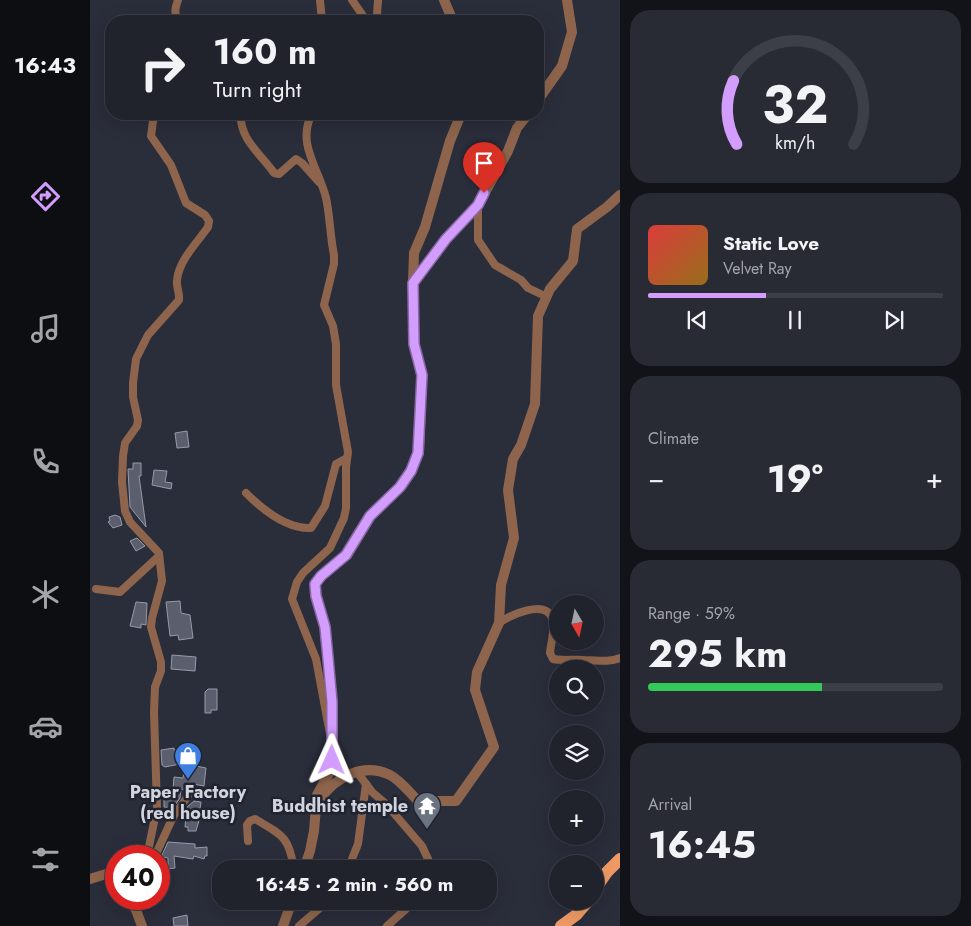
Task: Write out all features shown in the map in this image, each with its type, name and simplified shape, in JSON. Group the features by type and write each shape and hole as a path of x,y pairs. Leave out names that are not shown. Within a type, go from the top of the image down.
{"main road":[{"path":"604,876 620,859"},
{"path":"561,926 580,910"}],"street":[{"path":"176,15 175,8 178,0"},
{"path":"320,0 321,15"},
{"path":"352,0 362,15"},
{"path":"376,15 378,0"},
{"path":"444,0 450,15"},
{"path":"544,92 562,66 572,32 567,0"},
{"path":"149,845 157,800 154,712 155,688 161,671 161,662 151,627 162,581 159,556 153,546 130,522 125,511 123,456 125,443 137,426 138,420 133,397 136,359 148,335 179,300 177,279 180,270 186,257 208,227 209,221 205,215 186,203 171,165 151,136 153,120"},
{"path":"240,120 242,131 274,172 279,174 296,159 323,186"},
{"path":"309,120 307,124 307,148 323,186 334,255 334,264 324,305 333,326 336,344 336,385 342,422 347,439 348,458 344,518 330,548 296,582 292,599 316,659 333,748"},
{"path":"307,860 316,815 317,795 332,768 333,748 332,702 326,635 322,612 316,596 315,584 321,576 346,555 370,516 400,487 411,471 418,453 422,375 414,344 414,253 424,228 450,141 459,120"},
{"path":"413,283 446,239 478,205 524,120"},
{"path":"316,807 320,798 330,786 342,776 370,768 391,775 418,801 456,801 494,747 475,690 477,672 499,623 501,586 514,538 508,490 513,459 521,445 535,404 538,316 550,289 573,261 577,229 620,196"},
{"path":"478,205 478,240 495,265 521,280 528,288 547,297"},
{"path":"246,493 264,510 300,528 311,528 325,506 336,464 348,458"},
{"path":"96,589 120,592 159,556"},
{"path":"499,623 520,612 544,610 549,612 553,619 554,632 550,653 553,658 559,660 598,661 620,658"},
{"path":"357,772 372,792 386,804 422,846 428,860"},
{"path":"352,860 358,844 366,784"},
{"path":"160,845 173,818 188,796"},
{"path":"248,840 247,825 250,821 255,820 284,838 289,847 292,860"},
{"path":"90,879 105,875"},
{"path":"135,910 142,926"},
{"path":"283,926 289,910"},
{"path":"299,926 318,910"},
{"path":"388,926 405,910"}],"building":[{"path":"187,431 189,447 177,448 175,433"},
{"path":"133,463 141,463 141,476 139,476 146,527 130,507 128,469 133,469"},
{"path":"154,470 167,471 165,482 172,483 171,489 152,485"},
{"path":"115,515 120,517 122,525 113,528 108,522 110,521 109,517"},
{"path":"137,538 145,546 136,551 130,541"},
{"path":"180,601 181,613 190,615 193,638 179,640 178,635 170,636 166,602"},
{"path":"136,602 147,603 146,625 141,624 141,628 130,626"},
{"path":"172,655 196,657 195,671 171,669"},
{"path":"208,689 217,689 217,710 205,713 205,692"},
{"path":"174,748 174,750 194,748 196,766 206,768 204,786 188,783 187,790 181,789 180,798 173,808 164,807 164,790 173,790 174,777 183,778 185,763 165,767 162,765 161,750"},
{"path":"194,801 201,802 200,809 204,809 203,817 200,817 196,831 188,831 188,827 185,827 187,807"},
{"path":"168,842 195,844 195,848 207,847 207,856 204,859 194,856 193,859 174,856 175,868 170,869 170,845 167,845"},
{"path":"187,915 188,926 174,926 173,918"}],"place":[{"name":"Paper Factory (red house)","path":"188,780"},
{"name":"Buddhist temple","path":"427,830"}],"route":[{"path":"332,760 330,677 325,627 316,596 315,584 321,576 346,555 370,516 400,487 411,471 418,453 422,410 422,375 414,344 413,283 456,226 478,205 484,193"}]}
